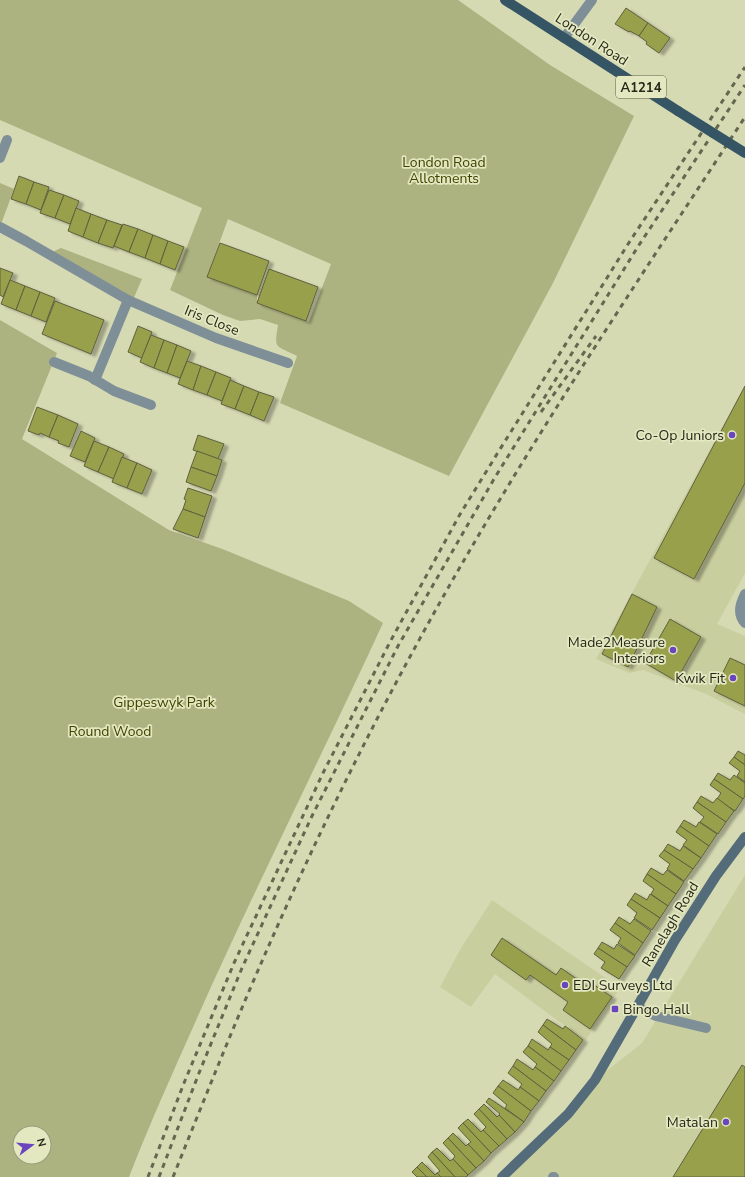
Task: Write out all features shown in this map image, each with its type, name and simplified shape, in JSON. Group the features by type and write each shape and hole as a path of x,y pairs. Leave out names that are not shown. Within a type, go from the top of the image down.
{"main road":[{"name":"London Road","path":"506,0 678,111 745,152"},
{"name":"Ranelagh Road","path":"502,1177 568,1114 594,1080 675,940 716,876 745,837"}],"street":[{"path":"564,38 592,0"},
{"path":"0,158 6,140"},
{"name":"Iris Close","path":"0,227 128,300 216,338 288,363"},
{"path":"94,380 128,300"},
{"path":"54,362 94,380 114,391 150,405"},
{"path":"745,594 739,612 741,619 745,623"},
{"path":"637,1007 656,1016 706,1028"}],"shaded area":[{"path":"745,385 745,573 717,624 745,636 745,714 706,694 643,670 629,673 596,659"},
{"path":"745,875 745,1177 502,1177 595,1080 642,1043"},
{"path":"492,900 620,988 585,1041 495,974 471,1007 440,987 461,948"}],"green space":[{"name":"London Road Allotments","path":"0,0 458,0 550,65 634,116 553,283 449,476 280,403 297,356 280,348 276,343 278,325 260,319 240,321 223,315 170,290 202,208 0,120","holes":["228,219 331,264 309,322 257,303 257,295 207,277"]},
{"path":"0,183 14,189 0,227"},
{"path":"61,248 142,279 132,302 48,254"},
{"name":"Gippeswyk Park","path":"0,320 57,353 22,439 169,530 225,550 349,601 383,623 220,967 162,1096 129,1177 0,1177"}],"building":[{"path":"626,8 648,23 639,36 615,24"},
{"path":"648,23 670,38 659,53 646,44 647,42 639,36"},
{"path":"19,176 34,182 26,204 11,199"},
{"path":"34,182 49,187 41,210 26,204"},
{"path":"49,190 64,195 55,218 40,213"},
{"path":"64,195 79,201 70,224 55,218"},
{"path":"76,208 91,214 83,237 68,231"},
{"path":"91,214 107,220 98,243 83,237"},
{"path":"107,220 122,225 113,248 98,243"},
{"path":"123,224 138,229 129,252 114,246"},
{"path":"138,229 153,235 145,258 129,252"},
{"path":"153,235 168,241 160,264 145,258"},
{"path":"168,241 184,247 175,270 160,264"},
{"path":"220,243 269,261 257,295 207,277"},
{"path":"0,268 13,273 3,297 0,295"},
{"path":"269,269 318,287 306,321 257,303"},
{"path":"10,280 25,286 16,310 1,304"},
{"path":"25,286 40,292 31,316 16,310"},
{"path":"40,292 55,298 46,322 31,316"},
{"path":"55,301 104,320 91,354 42,334"},
{"path":"138,326 152,332 142,358 128,352"},
{"path":"151,335 164,340 154,368 140,362"},
{"path":"164,340 177,345 167,373 154,368"},
{"path":"177,345 191,351 180,378 167,373"},
{"path":"187,361 201,366 193,390 178,384"},
{"path":"201,366 216,372 207,395 193,390"},
{"path":"216,372 231,378 222,401 207,395"},
{"path":"230,380 244,386 235,409 221,404"},
{"path":"244,386 259,392 250,415 235,409"},
{"name":"Co-Op Juniors","path":"745,386 745,483 694,579 654,558"},
{"path":"259,392 274,397 264,421 250,415"},
{"path":"37,407 58,415 49,437 40,433 39,435 28,431"},
{"path":"58,415 78,424 69,447 58,443 59,441 49,437"},
{"path":"81,431 95,438 85,462 70,456"},
{"path":"198,435 224,444 218,459 193,450"},
{"path":"94,441 109,447 98,472 84,466"},
{"path":"109,447 124,454 114,479 98,472"},
{"path":"197,451 222,460 217,476 191,467"},
{"path":"122,457 137,463 127,488 112,482"},
{"path":"137,463 152,470 142,494 127,488"},
{"path":"191,467 217,476 211,491 186,482"},
{"path":"188,488 212,496 205,517 183,509 186,500 184,499"},
{"path":"183,509 205,517 198,538 173,529"},
{"path":"632,594 657,607 628,667 602,654"},
{"name":"Made2Measure Interiors","path":"670,619 701,637 676,681 645,663"},
{"name":"Kwik Fit","path":"730,658 745,665 745,706 714,691"},
{"path":"738,751 745,755 745,765 734,757"},
{"path":"734,757 745,765 745,782 737,776 740,771 729,763"},
{"path":"718,773 730,780 734,775 745,783 745,796 743,799 714,779"},
{"path":"714,779 743,799 735,811 717,799 721,793 710,785"},
{"path":"701,796 713,803 717,798 734,811 726,822 697,802"},
{"path":"697,802 726,822 718,834 700,822 704,817 693,808"},
{"path":"684,820 696,827 699,822 717,834 709,846 680,826"},
{"path":"680,826 709,846 701,858 683,845 687,840 676,832"},
{"path":"668,844 680,851 683,846 701,858 693,869 664,850"},
{"path":"664,850 693,869 684,881 667,869 670,864 659,856"},
{"path":"651,868 663,875 667,870 684,882 676,894 647,874"},
{"path":"647,874 676,894 668,906 651,894 654,889 643,881"},
{"path":"635,893 647,900 650,894 668,906 660,918 631,899"},
{"path":"631,899 660,918 652,930 634,918 637,913 627,905"},
{"path":"619,917 630,924 634,919 651,931 643,943 615,923"},
{"path":"615,923 643,943 635,955 618,943 621,938 610,930"},
{"name":"EDI Surveys Ltd","path":"502,938 556,975 561,968 588,987 591,983 612,997 590,1029 563,1010 568,1002 530,975 526,980 491,955"},
{"path":"602,942 614,949 617,944 635,956 627,967 598,948"},
{"path":"598,948 627,967 619,979 601,968 605,962 594,954"},
{"path":"547,1019 563,1029 565,1026 583,1040 576,1050 543,1025"},
{"path":"543,1025 576,1050 569,1060 550,1047 552,1044 538,1032"},
{"path":"532,1039 548,1050 550,1047 569,1060 561,1071 528,1046"},
{"path":"528,1046 561,1071 554,1081 535,1067 537,1064 523,1052"},
{"path":"517,1059 533,1070 535,1067 554,1081 546,1091 513,1066"},
{"name":"Matalan","path":"742,1065 745,1067 745,1177 673,1177"},
{"path":"513,1066 546,1091 539,1101 520,1087 522,1084 508,1073"},
{"path":"503,1080 518,1090 520,1087 539,1101 531,1111 498,1086"},
{"path":"498,1086 531,1111 524,1122 505,1108 507,1105 493,1093"},
{"path":"489,1098 524,1122 515,1132 499,1115 500,1114 486,1102"},
{"path":"484,1104 497,1117 499,1115 515,1132 507,1139 479,1109"},
{"path":"479,1109 507,1139 499,1146 483,1130 486,1127 474,1114"},
{"path":"468,1119 481,1132 483,1130 499,1146 491,1153 463,1123"},
{"path":"463,1123 491,1153 484,1161 468,1144 471,1142 458,1128"},
{"path":"453,1133 466,1146 468,1144 484,1161 476,1168 448,1138"},
{"path":"448,1138 476,1168 468,1175 453,1159 455,1156 443,1143"},
{"path":"437,1148 450,1161 453,1159 468,1175 466,1177 455,1177 432,1152"},
{"path":"432,1152 455,1177 441,1177 437,1173 440,1171 428,1157"},
{"path":"422,1162 435,1175 437,1173 441,1177 427,1177 417,1167"},
{"path":"417,1167 427,1177 417,1177 412,1172"}],"railway":[{"path":"148,1177 184,1083 234,963 323,773 390,642 459,516 497,454 630,241 745,67"},
{"path":"159,1177 199,1073 242,968 311,818 398,646 494,479 639,245 745,85"},
{"path":"173,1177 235,1025 292,893 330,812 412,653 450,584 531,449 615,315 745,117"},
{"path":"541,412 596,336"}],"place":[{"name":"Co-Op Juniors","path":"732,435"},
{"name":"Made2Measure Interiors","path":"673,650"},
{"name":"Kwik Fit","path":"733,678"},
{"name":"EDI Surveys Ltd","path":"565,985"},
{"name":"Bingo Hall","path":"615,1009"},
{"name":"Matalan","path":"726,1122"}],"park label":[{"name":"Round Wood","path":"110,731"}]}
